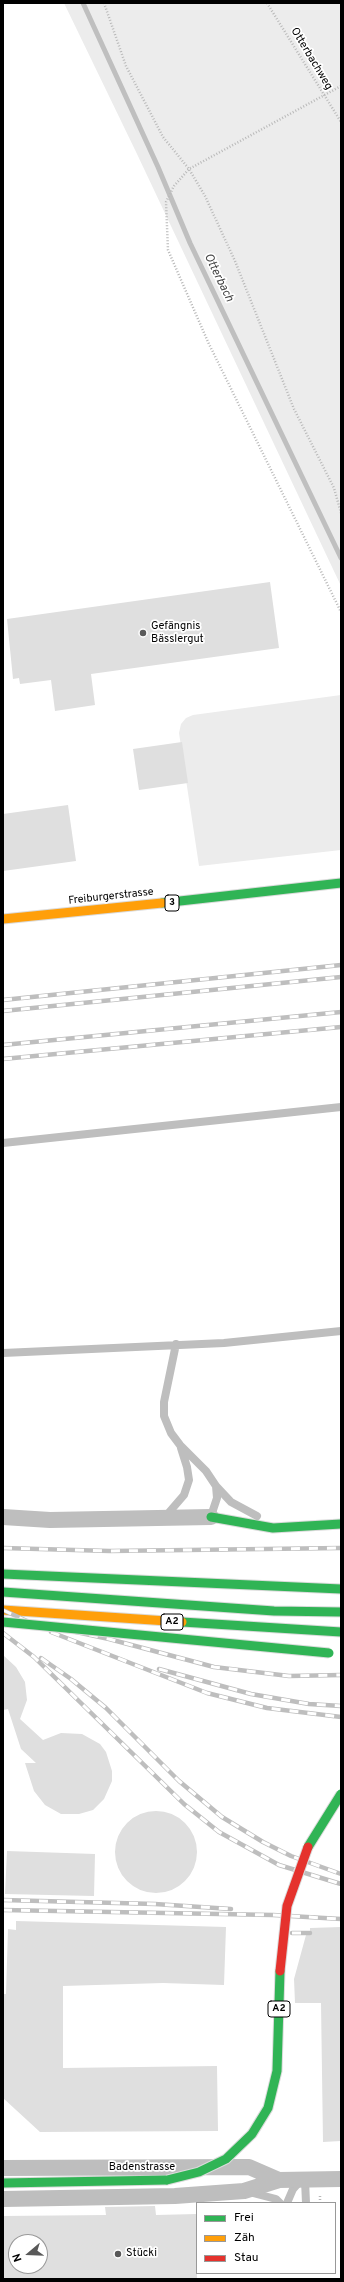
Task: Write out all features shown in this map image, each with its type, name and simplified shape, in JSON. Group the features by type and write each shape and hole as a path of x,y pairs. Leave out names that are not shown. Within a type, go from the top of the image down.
{"main road":[{"name":"Freiburgerstrasse","path":"3,919 55,916 341,883"},
{"path":"211,1517 273,1528 341,1524"},
{"path":"3,1574 341,1589"},
{"name":"A2","path":"3,1592 274,1611 341,1612"},
{"name":"A2","path":"3,1610 341,1632"},
{"path":"3,1622 341,1654"},
{"name":"A2","path":"3,2183 167,2180 207,2169 226,2159 243,2145 265,2113 275,2081 278,2060 281,1945 290,1894 311,1839 341,1794"}],"street":[{"path":"3,1517 50,1520 211,1517"},
{"name":"Badenstrasse","path":"3,2168 249,2167 279,2180"},
{"name":"Badenstrasse","path":"3,2199 139,2197 244,2191 279,2180 341,2179"}],"lane":[{"path":"3,1143 341,1107"},
{"path":"3,1353 224,1343 341,1331"},
{"path":"164,1517 184,1495 189,1480 188,1467 180,1445 168,1426 164,1409 176,1344"},
{"path":"180,1445 206,1471 216,1486 238,1507 252,1514 267,1517"},
{"path":"211,1517 216,1498 216,1486"},
{"path":"279,1519 341,1521"},
{"path":"288,2202 293,2189 303,2180"},
{"path":"303,2180 306,2202"},
{"path":"244,2191 276,2199 279,2202"}],"path":[{"path":"104,3 126,66 163,137 188,169 205,196 235,261 294,409 334,488 341,513"},
{"name":"Otterbachweg","path":"267,3 341,122"},
{"path":"341,86 188,169 174,186 166,202 168,250 208,342 341,612"}],"shaded area":[{"path":"64,3 341,3 341,586 137,154"},
{"path":"341,695 341,850 199,866 179,733 181,724 186,718 193,715"}],"building":[{"name":"Gefängnis Bässlergut","path":"270,582 279,648 91,674 95,705 55,711 51,680 20,684 19,678 13,679 7,619"},
{"path":"182,742 188,783 139,790 133,749"},
{"path":"68,805 76,861 3,871 3,814"},
{"path":"3,1655 16,1667 25,1682 27,1700 20,1719 43,1740 61,1733 82,1734 100,1744 106,1752 112,1771 112,1781 104,1799 93,1810 79,1814 61,1814 45,1805 34,1791 25,1763 36,1763 21,1749 8,1709 3,1710"},
{"path":"156,1811 172,1814 185,1823 194,1836 197,1852 194,1868 185,1881 172,1890 156,1893 140,1890 127,1881 118,1868 115,1852 118,1836 127,1823 140,1814"},
{"path":"7,1851 95,1854 94,1896 5,1894"},
{"path":"16,1921 226,1927 224,1985 163,1983 63,1986 63,2068 217,2066 218,2131 40,2132 3,2098 3,1994 6,1994 8,1929 16,1930"},
{"path":"341,1927 341,2141 323,2142 321,2003 295,2003 294,1979 306,1935 310,1934 310,1928"},
{"name":"Stücki","path":"155,2206 156,2215 196,2214 197,2279 3,2279 3,2216 106,2215 105,2207"}],"waterway":[{"name":"Otterbach","path":"83,3 158,167 190,243 341,558"}],"railway":[{"path":"3,1000 341,965"},
{"path":"3,1011 341,977"},
{"path":"3,1045 341,1012"},
{"path":"3,1059 341,1027"},
{"path":"3,1548 110,1551 341,1548"},
{"path":"3,1610 29,1622 109,1639 214,1667 289,1676 341,1675"},
{"path":"51,1632 207,1693 267,1708 341,1717"},
{"path":"3,1633 34,1657 184,1804 219,1832 279,1865 341,1884"},
{"path":"41,1658 71,1679 106,1708 179,1781 222,1817 263,1842 291,1856 341,1874"},
{"path":"159,1669 251,1694 309,1704 341,1706"},
{"path":"3,1900 155,1904 231,1909"},
{"path":"3,1910 273,1915 341,1919"},
{"path":"292,1933 310,1933"}],"traffic: fast":[{"path":"162,903 341,883"},
{"path":"211,1517 273,1528 341,1524"},
{"path":"3,1574 341,1589"},
{"path":"3,1592 274,1611 341,1612"},
{"path":"3,1622 329,1653"},
{"path":"182,1622 341,1632"},
{"path":"308,1847 341,1794"},
{"path":"167,2180 199,2172 226,2159 252,2134 268,2108 277,2071 280,1971"},
{"path":"3,2183 167,2180"}],"traffic: slow":[{"path":"3,919 162,903"},
{"path":"3,1610 182,1622"}],"traffic: jam":[{"path":"280,1971 287,1906 308,1847"}],"place":[{"name":"Gefängnis Bässlergut","path":"143,633"},
{"name":"Stücki","path":"118,2254"}]}
